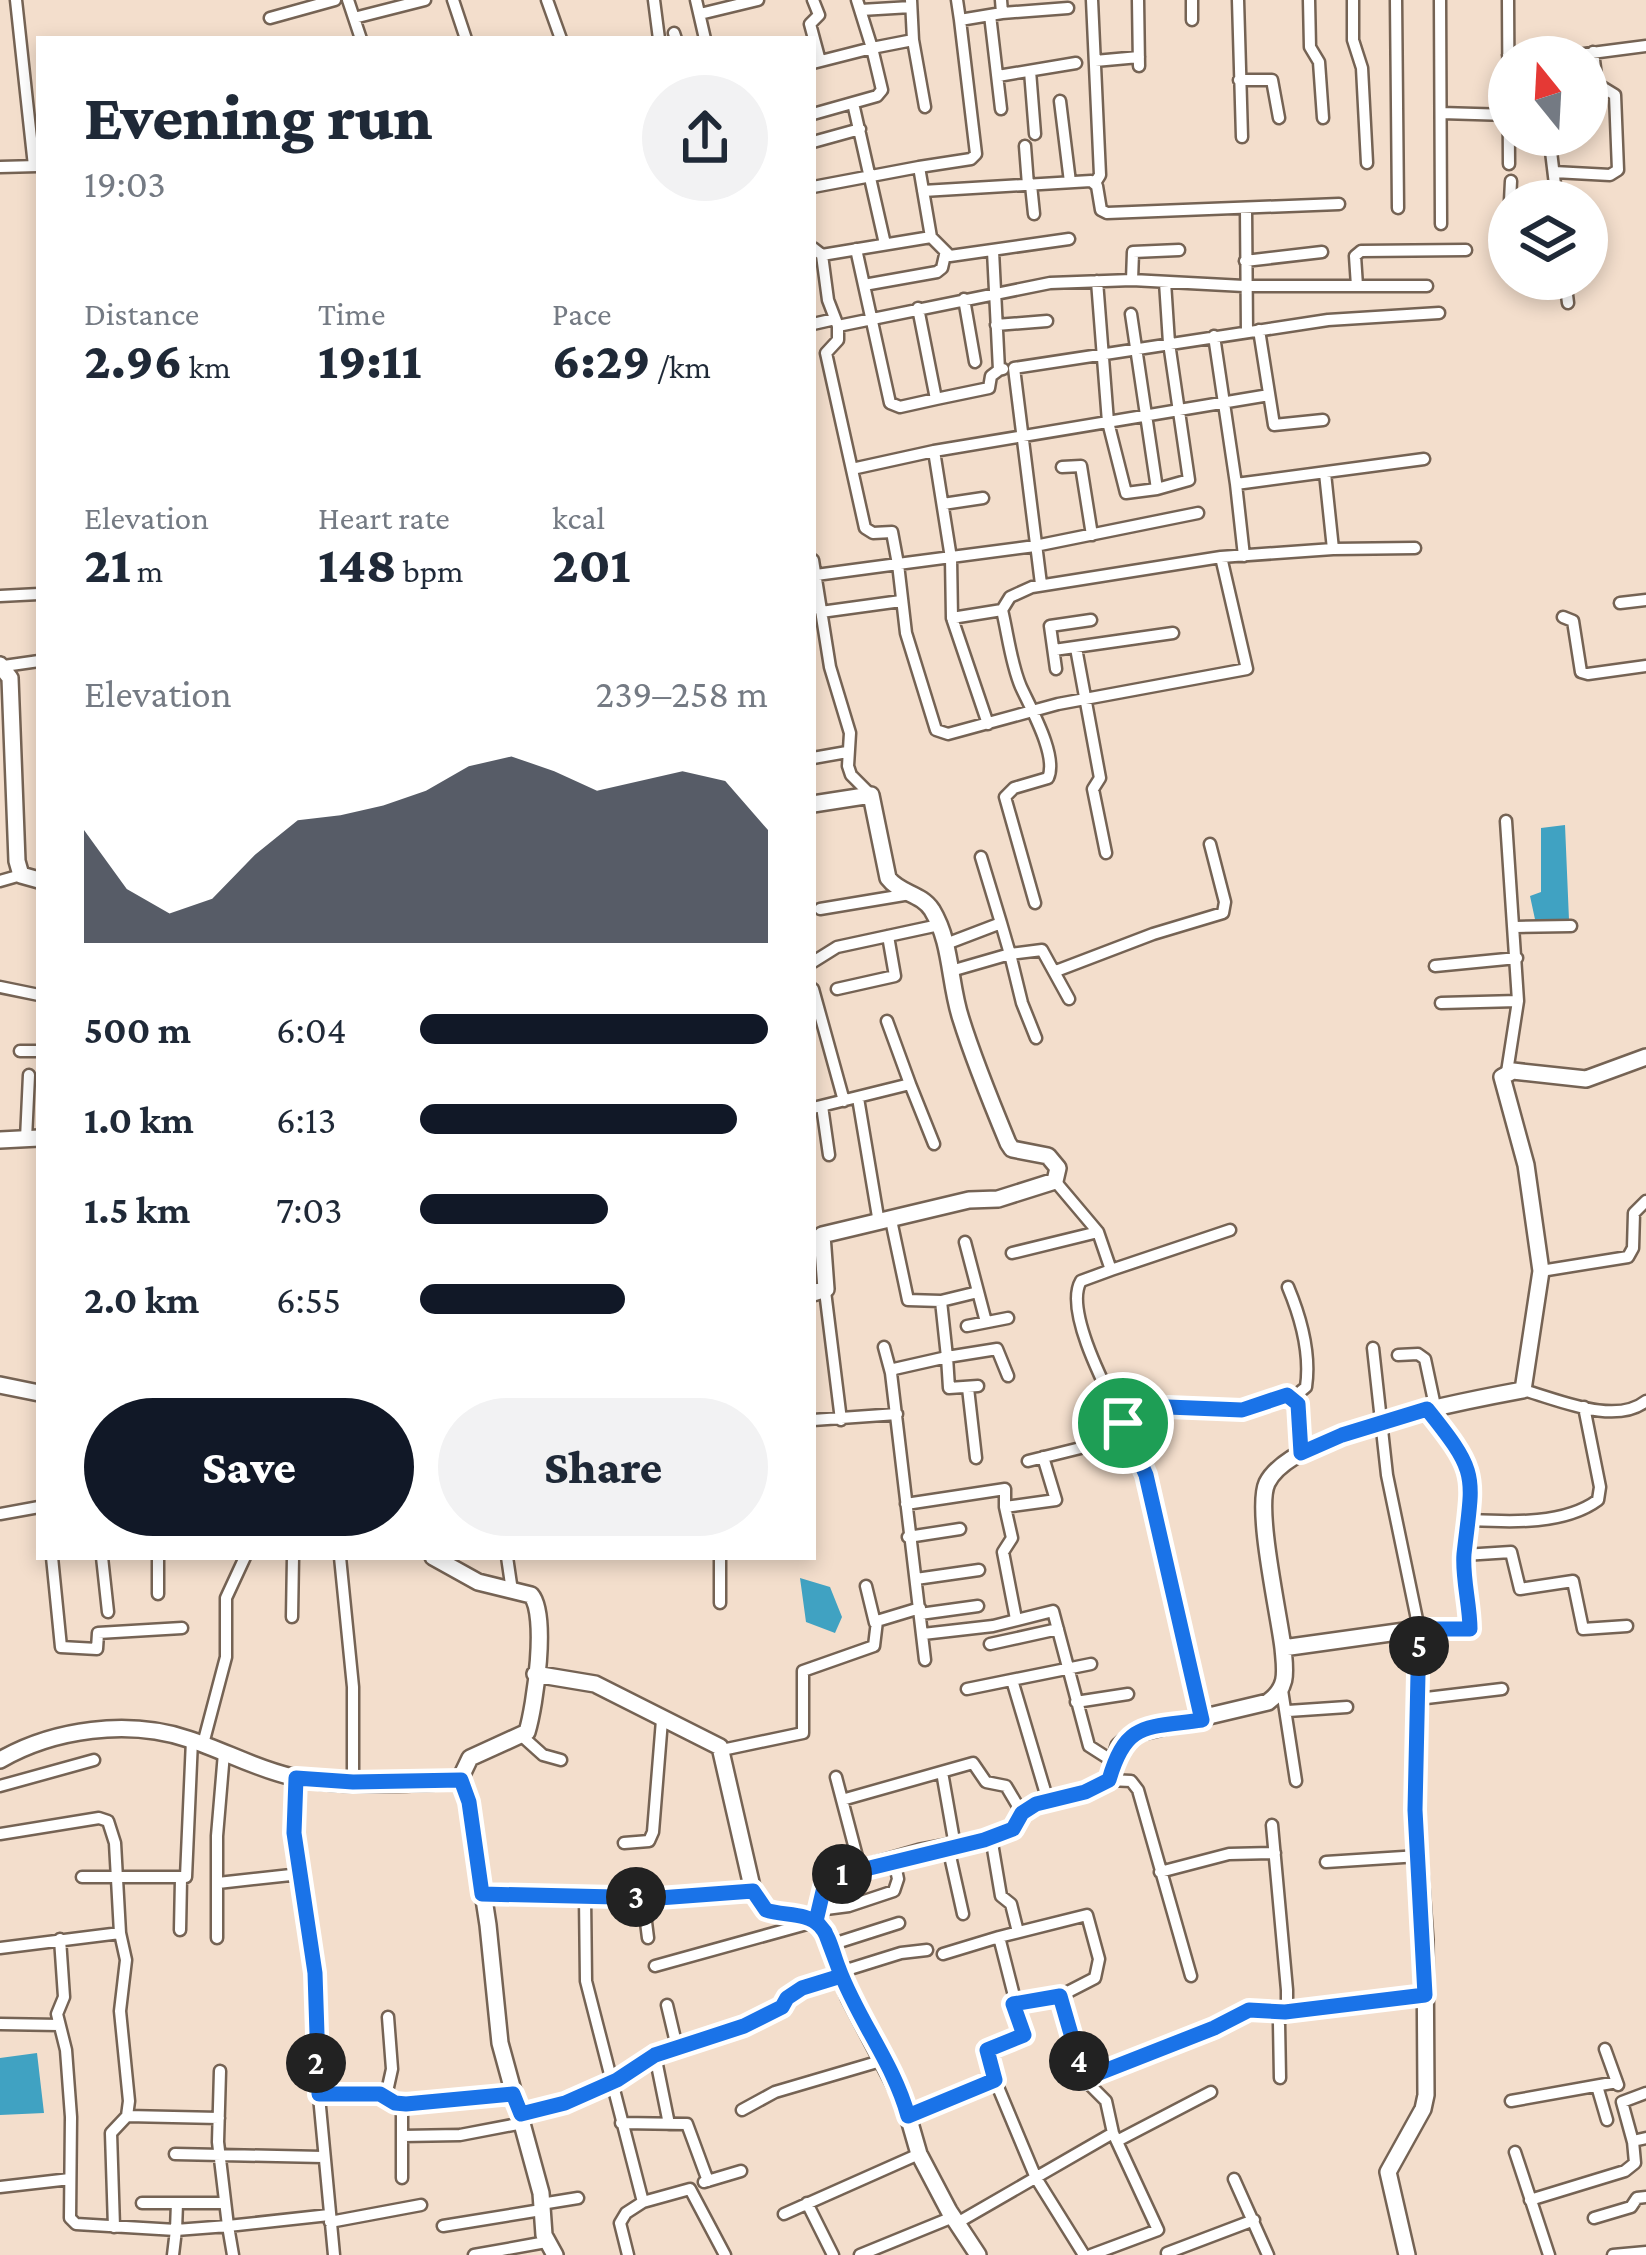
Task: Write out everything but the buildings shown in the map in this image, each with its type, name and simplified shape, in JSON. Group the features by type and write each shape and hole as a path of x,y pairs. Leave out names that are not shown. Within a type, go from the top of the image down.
{"street":[{"path":"0,167 36,166 16,0"},
{"path":"270,18 335,0"},
{"path":"348,0 360,36"},
{"path":"354,18 425,0"},
{"path":"453,0 465,36"},
{"path":"548,0 560,36"},
{"path":"654,0 659,36"},
{"path":"696,0 704,36"},
{"path":"700,14 758,0"},
{"path":"812,36 810,24 819,15 813,0"},
{"path":"816,186 971,159 976,154 957,0"},
{"path":"1092,0 1100,175 1095,183 1101,210 1339,204"},
{"path":"1095,61 1138,62 1138,0"},
{"path":"1192,0 1192,20"},
{"path":"1238,0 1242,136"},
{"path":"1309,0 1310,47 1319,62 1323,118"},
{"path":"1353,0 1367,163"},
{"path":"1396,0 1398,208"},
{"path":"1440,0 1442,224"},
{"path":"1508,0 1508,36"},
{"path":"816,113 880,94 859,5 911,3 925,107"},
{"path":"960,20 998,9 1068,8"},
{"path":"998,9 1001,109"},
{"path":"0,22 17,23"},
{"path":"816,62 913,40"},
{"path":"1608,50 1646,46"},
{"path":"998,76 1076,63"},
{"path":"1030,71 1036,134"},
{"path":"1239,80 1272,80 1279,118"},
{"path":"1553,172 1610,175 1618,170 1615,94 1608,90"},
{"path":"1060,101 1070,182"},
{"path":"853,104 885,244"},
{"path":"1441,113 1488,114"},
{"path":"816,141 860,129"},
{"path":"1024,146 1034,214"},
{"path":"1509,156 1509,164"},
{"path":"1551,156 1554,180"},
{"path":"919,167 931,237"},
{"path":"923,191 1095,183"},
{"path":"1246,209 1244,286 1272,421 1277,427 1323,420"},
{"path":"864,285 937,272 943,268 945,255 931,237 817,251 837,322 838,340 826,353 865,528 873,533 892,532 915,671 936,730 948,734 1035,710 1247,669 1221,557"},
{"path":"945,255 1069,239"},
{"path":"856,249 893,407 988,388 991,376 999,370 1360,316 1439,313"},
{"path":"1132,280 1133,252 1179,250"},
{"path":"1357,286 1355,256 1361,251 1466,250"},
{"path":"993,251 999,370"},
{"path":"1245,260 1322,252"},
{"path":"816,324 871,319 994,292 1097,281 1427,286"},
{"path":"1097,281 1108,422 1124,491 1190,480 1169,344 1165,282"},
{"path":"964,299 975,362"},
{"path":"918,308 937,399"},
{"path":"1131,314 1157,489"},
{"path":"996,325 1047,321"},
{"path":"1214,336 1244,556"},
{"path":"1014,368 1041,584"},
{"path":"851,470 934,451 1269,394"},
{"path":"934,451 951,558 952,618 988,724"},
{"path":"1236,484 1424,459"},
{"path":"1062,467 1081,466 1092,535"},
{"path":"1325,473 1333,549"},
{"path":"943,504 982,498"},
{"path":"1055,1180 1058,1168 1048,1156 1012,1149 1008,1143 959,1014 939,925 929,906 896,889 888,878 871,795 850,775 850,733 830,667 816,575 1035,545 1198,513"},
{"path":"1035,903 1005,797 1014,788 1051,775 1035,710 1020,686 1002,610 1010,597 1041,584 1221,557 1415,548"},
{"path":"0,596 36,594"},
{"path":"1620,603 1646,600"},
{"path":"821,612 902,602"},
{"path":"952,618 1002,610"},
{"path":"1563,617 1573,621 1581,672 1646,666"},
{"path":"1056,669 1050,626 1091,620"},
{"path":"1054,650 1173,633"},
{"path":"1076,648 1100,778 1093,789 1106,853"},
{"path":"21,875 8,830 10,678 2,665 36,661"},
{"path":"816,671 830,667"},
{"path":"816,757 847,752"},
{"path":"816,804 871,795"},
{"path":"1506,821 1518,1001 1508,1072 1501,1082 1526,1165 1541,1271 1523,1390"},
{"path":"1057,971 1153,934 1220,916 1225,902 1210,844"},
{"path":"981,857 1036,1038"},
{"path":"0,881 21,875 36,879"},
{"path":"820,909 910,894"},
{"path":"946,944 1001,923"},
{"path":"816,960 837,947 939,925"},
{"path":"1516,927 1571,926"},
{"path":"837,989 895,976 888,936"},
{"path":"952,971 1042,950 1069,999"},
{"path":"1435,966 1517,958"},
{"path":"0,987 36,993"},
{"path":"816,999 844,1102"},
{"path":"1441,1004 1518,1001"},
{"path":"887,1022 934,1144"},
{"path":"20,1051 36,1051"},
{"path":"1508,1072 1586,1079 1646,1057"},
{"path":"0,1140 32,1139 29,1075"},
{"path":"830,1155 818,1107 910,1084"},
{"path":"858,1098 908,1300 941,1301 978,1292"},
{"path":"841,1420 819,1292 822,1235 969,1200 998,1199 1055,1180"},
{"path":"1055,1180 1098,1232 1111,1270"},
{"path":"1541,1271 1628,1257 1633,1248 1634,1213 1646,1202"},
{"path":"1202,1720 1146,1475 1104,1386 1075,1301 1082,1281 1230,1230"},
{"path":"1012,1253 1098,1232"},
{"path":"965,1242 986,1322"},
{"path":"1123,1423 1168,1407 1242,1410 1280,1395 1294,1397 1306,1387 1306,1345 1288,1287"},
{"path":"941,1301 949,1388 973,1387 976,1457"},
{"path":"967,1326 1008,1318"},
{"path":"884,1347 897,1414 926,1660"},
{"path":"891,1373 997,1348 1008,1376"},
{"path":"1109,1780 1119,1746 1133,1735 1268,1702 1282,1690 1286,1680 1283,1648 1263,1517 1268,1483 1301,1453 1384,1424 1373,1348"},
{"path":"1283,1648 1419,1629 1470,1629 1464,1555 1470,1520 1467,1463 1431,1408 1425,1359 1418,1354 1398,1355"},
{"path":"0,1385 36,1392"},
{"path":"1379,1425 1431,1408 1523,1390 1584,1407 1623,1410 1646,1401"},
{"path":"1294,1397 1301,1453"},
{"path":"1470,1520 1532,1521 1598,1500 1600,1486 1584,1407"},
{"path":"816,1420 897,1414"},
{"path":"1379,1425 1419,1629 1415,1810 1426,2095 1388,2172 1407,2255"},
{"path":"1028,1461 1130,1436"},
{"path":"1005,1507 1056,1500 1043,1457"},
{"path":"906,1504 1005,1489 1012,1538 1004,1552 1016,1619"},
{"path":"0,1514 36,1508"},
{"path":"908,1537 959,1529"},
{"path":"1464,1555 1511,1552 1520,1589 1573,1581 1583,1629 1627,1626"},
{"path":"52,1560 62,1647 97,1648 98,1633 182,1628"},
{"path":"102,1560 108,1612"},
{"path":"158,1560 158,1594"},
{"path":"82,1876 116,1880 186,1877 198,1743 226,1657 226,1598 244,1560"},
{"path":"292,1560 292,1617"},
{"path":"340,1560 353,1687 353,1782"},
{"path":"438,1560 478,1582 531,1595 538,1606 530,1727 523,1737 470,1758 462,1767 461,1780 469,1802 500,2043 522,2118 550,2249 474,2255"},
{"path":"507,1560 512,1591"},
{"path":"720,1560 720,1603"},
{"path":"916,1579 979,1570"},
{"path":"535,1674 595,1684 722,1750 803,1733 801,1673 874,1646 875,1623 866,1586"},
{"path":"875,1623 920,1611 978,1606"},
{"path":"922,1634 993,1626 1053,1611 1088,1746 1114,1762"},
{"path":"990,1644 1058,1629"},
{"path":"967,1689 1091,1664"},
{"path":"1012,1680 1048,1802"},
{"path":"1418,1700 1502,1689"},
{"path":"1282,1690 1296,1781"},
{"path":"1076,1702 1128,1694"},
{"path":"1288,1711 1347,1707"},
{"path":"623,1843 650,1841 662,1720"},
{"path":"0,1760 22,1747 75,1732 138,1728 198,1743 296,1778 461,1780"},
{"path":"523,1737 543,1755 561,1760"},
{"path":"722,1750 753,1891 766,1910 817,1916"},
{"path":"217,1938 217,1836 224,1753"},
{"path":"0,1786 94,1760"},
{"path":"842,1799 976,1764 986,1782 1006,1786 1022,1813"},
{"path":"942,1772 963,1914"},
{"path":"836,1777 860,1868"},
{"path":"296,1778 294,1833 315,1973 323,2157 334,2255"},
{"path":"978,2255 919,2154 884,2060 840,1974 817,1916 824,1887 837,1876 860,1868 992,1837 1013,1829 1022,1813 1109,1780 1136,1783 1191,1976"},
{"path":"0,1834 99,1818 108,1821 115,1843 126,1960 119,2012 129,2101 127,2116 111,2133 114,2227"},
{"path":"1272,1825 1287,1990 1279,2023 1280,2078"},
{"path":"992,1837 1001,1896 1011,1904 1018,1932"},
{"path":"1160,1872 1229,1854 1275,1853"},
{"path":"1326,1862 1419,1856"},
{"path":"655,1966 885,1896 894,1891 898,1879 893,1861"},
{"path":"218,1883 300,1874"},
{"path":"180,1930 182,1879"},
{"path":"482,1894 644,1898 753,1891"},
{"path":"585,1897 586,1981 643,2203"},
{"path":"644,1898 648,1938"},
{"path":"943,1954 1088,1916 1098,1973 1060,1996 1013,2004"},
{"path":"830,1945 899,1923"},
{"path":"0,1948 120,1933"},
{"path":"999,1937 1024,2035 987,2050 1036,2178 1088,2255 1158,2230"},
{"path":"60,1939 64,1997 58,2014 71,2117 72,2222 176,2230 330,2219 421,2205"},
{"path":"402,2135 460,2135 565,2103 655,2055 744,2026 782,2007 802,1988 901,1953 927,1950"},
{"path":"1084,2079 1249,2010 1285,2012 1425,1995"},
{"path":"1060,1996 1084,2079 1106,2101 1115,2137 1167,2254 1254,2220"},
{"path":"667,2005 677,2048"},
{"path":"386,2096 392,2069 388,2017"},
{"path":"0,2024 59,2025"},
{"path":"1530,2200 1625,2171 1635,2163 1640,2140 1605,2048"},
{"path":"655,2055 669,2124"},
{"path":"742,2110 775,2092 884,2060"},
{"path":"220,2071 219,2155 233,2255"},
{"path":"908,2116 995,2080"},
{"path":"1511,2101 1617,2082"},
{"path":"1598,2086 1607,2120"},
{"path":"860,2255 955,2220 1211,2092"},
{"path":"1623,2100 1646,2093"},
{"path":"319,2094 386,2096 402,2104 513,2094"},
{"path":"402,2104 402,2178"},
{"path":"127,2116 219,2118"},
{"path":"622,2123 687,2125 708,2181"},
{"path":"1515,2152 1549,2255"},
{"path":"175,2154 323,2157"},
{"path":"784,2214 919,2154"},
{"path":"628,2255 620,2223 626,2213 741,2170"},
{"path":"0,2187 70,2179"},
{"path":"1234,2179 1268,2255"},
{"path":"691,2188 725,2255"},
{"path":"1594,2218 1631,2207 1637,2198 1646,2197"},
{"path":"443,2226 578,2198"},
{"path":"142,2203 224,2203"},
{"path":"807,2203 833,2255"},
{"path":"173,2255 177,2204"},
{"path":"1612,2255 1646,2252"}],"water":[{"path":"1565,825 1569,920 1536,924 1530,896 1541,892 1541,828"},
{"path":"800,1578 830,1587 842,1617 835,1633 806,1622"},
{"path":"37,2053 44,2113 0,2115 0,2058"}],"route":[{"path":"1123,1423 1146,1475 1202,1720 1133,1735 1119,1746 1109,1780 1085,1792 1036,1804 1022,1813 1013,1829 837,1876 824,1887 816,1921 825,1932 841,1976 802,1988 782,2007 744,2026 641,2061 617,2080 565,2103 521,2114 513,2094 406,2104 380,2094 319,2094 315,1973 294,1833 296,1778 461,1780 469,1802 482,1894 659,1898 753,1891 766,1910 816,1921 825,1932 849,1997 889,2067 908,2116 995,2080 987,2050 1024,2035 1013,2004 1060,1996 1084,2079 1249,2010 1285,2012 1425,1995 1415,1810 1419,1629 1470,1629 1463,1558 1470,1520 1467,1463 1427,1409 1301,1453 1298,1404 1287,1395 1242,1410 1156,1409 1123,1423"}]}
